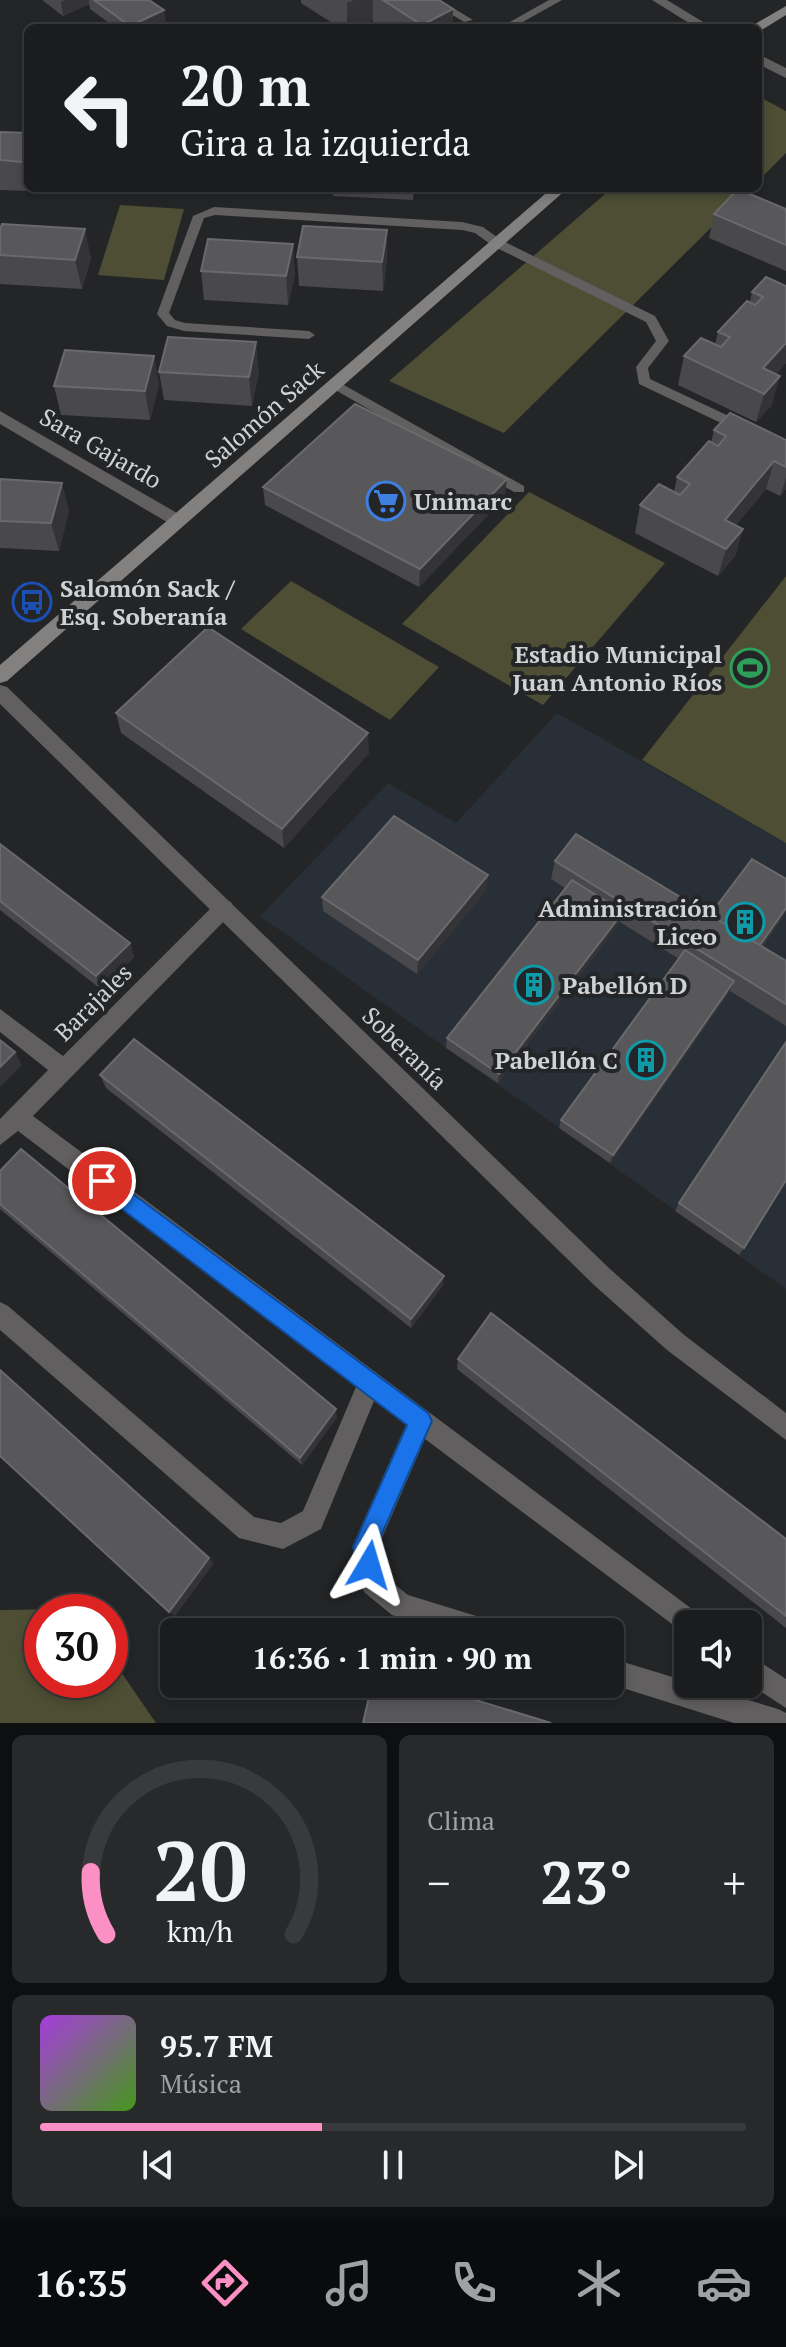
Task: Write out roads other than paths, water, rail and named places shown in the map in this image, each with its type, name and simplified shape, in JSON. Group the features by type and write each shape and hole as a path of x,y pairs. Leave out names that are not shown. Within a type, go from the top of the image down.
{"main road":[{"path":"762,24 786,10"},
{"name":"Salomón Sack","path":"0,676 556,192"}],"street":[{"path":"658,0 699,24"},
{"path":"762,60 786,74"},
{"name":"Sara Gajardo","path":"0,417 178,521"},
{"name":"Soberanía","path":"0,692 602,1277 675,1342 786,1428"},
{"name":"Barajales","path":"8,1125 224,908"},
{"path":"0,1019 63,1069"},
{"path":"8,1125 370,1382 674,1611"},
{"path":"0,1314 248,1529 283,1536 312,1520 370,1382"},
{"path":"420,1421 365,1547 373,1583 401,1606 440,1618"},
{"path":"624,1675 778,1723"},
{"path":"762,1677 786,1695"}],"lane":[{"path":"433,0 468,20"},
{"path":"512,24 557,0"},
{"path":"309,335 184,327 171,323 163,314 199,216 214,211 462,226 479,230 497,243 651,319 663,341 642,367 644,381 758,435"},
{"path":"335,384 519,489"}],"place":[{"name":"Unimarc","path":"386,501"},
{"name":"Salomón Sack / Esq. Soberanía","path":"32,602"},
{"name":"Estadio Municipal Juan Antonio Ríos","path":"750,668"},
{"name":"Administración Liceo","path":"745,922"},
{"name":"Pabellón D","path":"534,985"},
{"name":"Pabellón C","path":"646,1060"}]}
